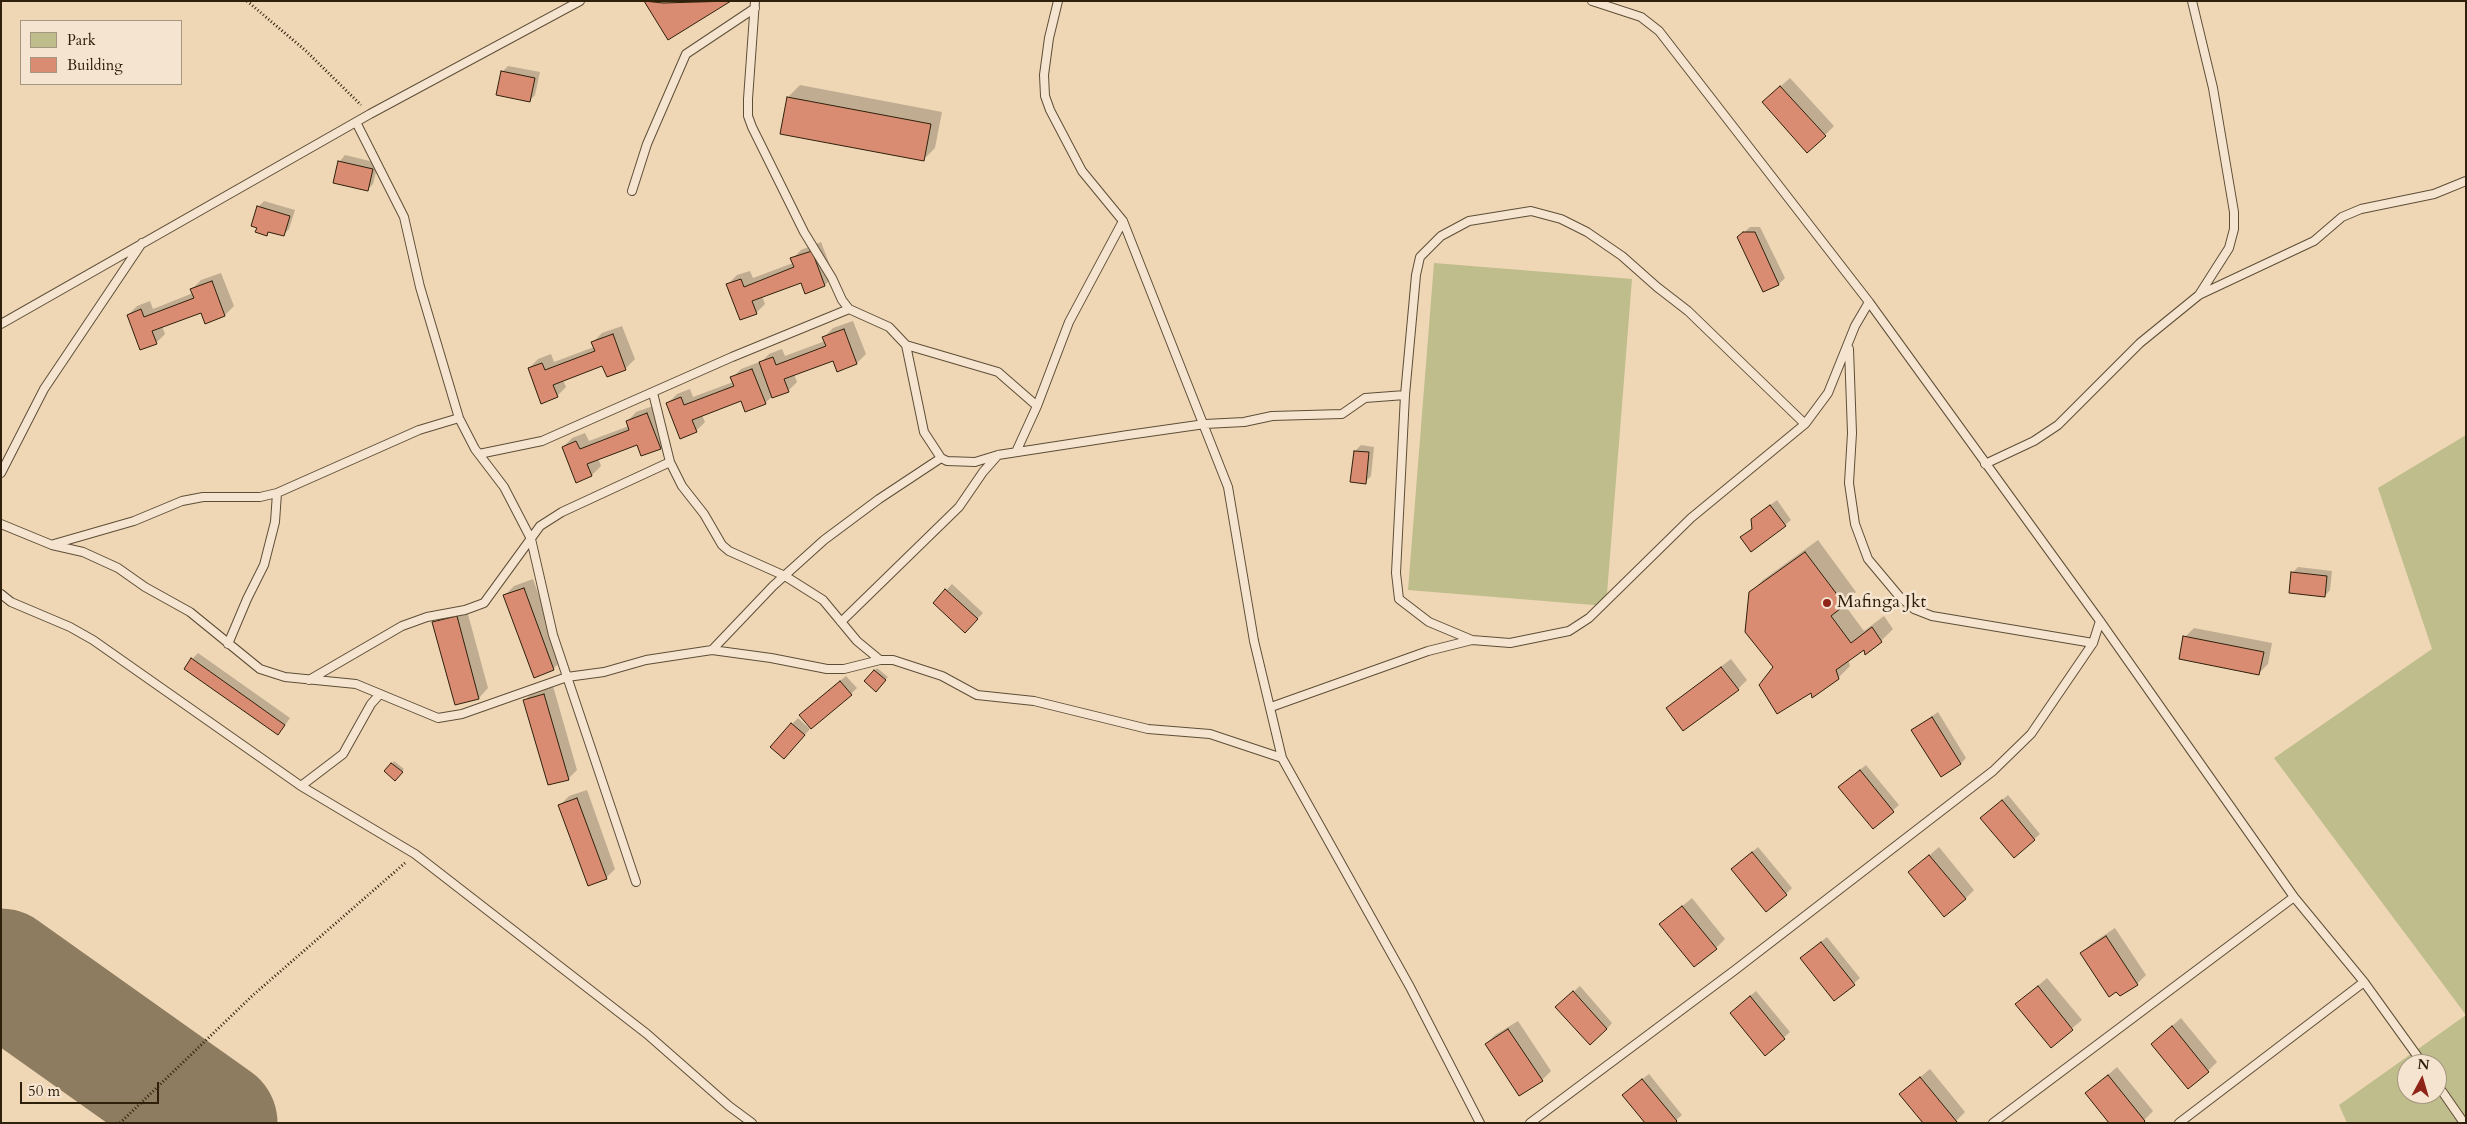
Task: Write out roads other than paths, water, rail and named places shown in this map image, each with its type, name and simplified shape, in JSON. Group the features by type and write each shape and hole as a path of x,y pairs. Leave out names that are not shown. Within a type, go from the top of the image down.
{"lane":[{"path":"1,324 370,114 580,1"},
{"path":"1058,1 1049,38 1044,75 1047,103 1082,171 1123,221 1205,424 1228,487 1254,641 1282,758 1410,987 1480,1123"},
{"path":"1592,1 1641,17 1659,31 1869,302 2100,621 2294,897 2364,982 2416,1054"},
{"path":"2192,1 2213,88 2234,212 2234,229 2229,248 2199,295"},
{"path":"632,190 647,144 686,54 755,5"},
{"path":"755,5 748,116 804,232 849,309 890,327 906,346 924,432 941,458 947,461 975,462 1016,452 1205,424 1244,422 1272,416 1342,414 1365,398 1405,395"},
{"path":"356,122 404,217 420,287 459,418 479,454 504,488 531,539 553,635 636,882"},
{"path":"1985,464 2034,441 2058,425 2140,344 2199,295 2314,240 2342,217 2361,209 2434,194 2466,181"},
{"path":"1805,424 1688,311 1622,256 1578,228 1561,219 1531,211 1469,221 1442,236 1420,257 1405,395 1396,572 1399,599 1429,622 1472,640 1510,643 1569,631 1589,618 1691,518 1805,424 1828,393 1855,326 1869,302"},
{"path":"1016,452 1038,406 1069,322 1123,221"},
{"path":"1,473 44,389 143,242"},
{"path":"479,454 542,441 849,309"},
{"path":"1848,345 1852,433 1849,483 1856,524 1868,558 1899,596 1914,610 1958,622 2093,643"},
{"path":"906,346 998,372 1038,406"},
{"path":"653,393 670,462 682,486 704,514 722,545 729,551 785,576 823,600 857,642 880,660"},
{"path":"52,544 134,521 182,501 202,497 260,497 277,492 419,430 459,418"},
{"path":"841,622 959,507 983,472 998,455"},
{"path":"712,650 785,576 824,540 941,458"},
{"path":"309,680 402,626 427,617 465,610 484,603 531,539 535,530 562,512 670,462"},
{"path":"228,644 264,565 275,522 277,492"},
{"path":"1,524 52,544 83,552 118,568 145,587 190,612 260,669 285,677 356,684 429,716 447,718 567,677 604,672 646,660 712,650 772,658 827,669 857,667 880,660 893,660 942,676 977,695 1034,701 1148,729 1210,734 1282,758"},
{"path":"1,594 11,602 70,627 93,640 301,786 415,854 647,1034 729,1106 752,1123"},
{"path":"1530,1123 1735,970 1993,771 2031,734 2093,643 2100,621"},
{"path":"1271,707 1428,651 1472,640"},
{"path":"301,786 343,754 371,704 380,694"},
{"path":"1993,1123 2294,897"},
{"path":"2179,1123 2364,982"},
{"path":"2447,1098 2464,1123"}],"place":[{"name":"Mafinga Jkt","path":"1827,603"}]}
